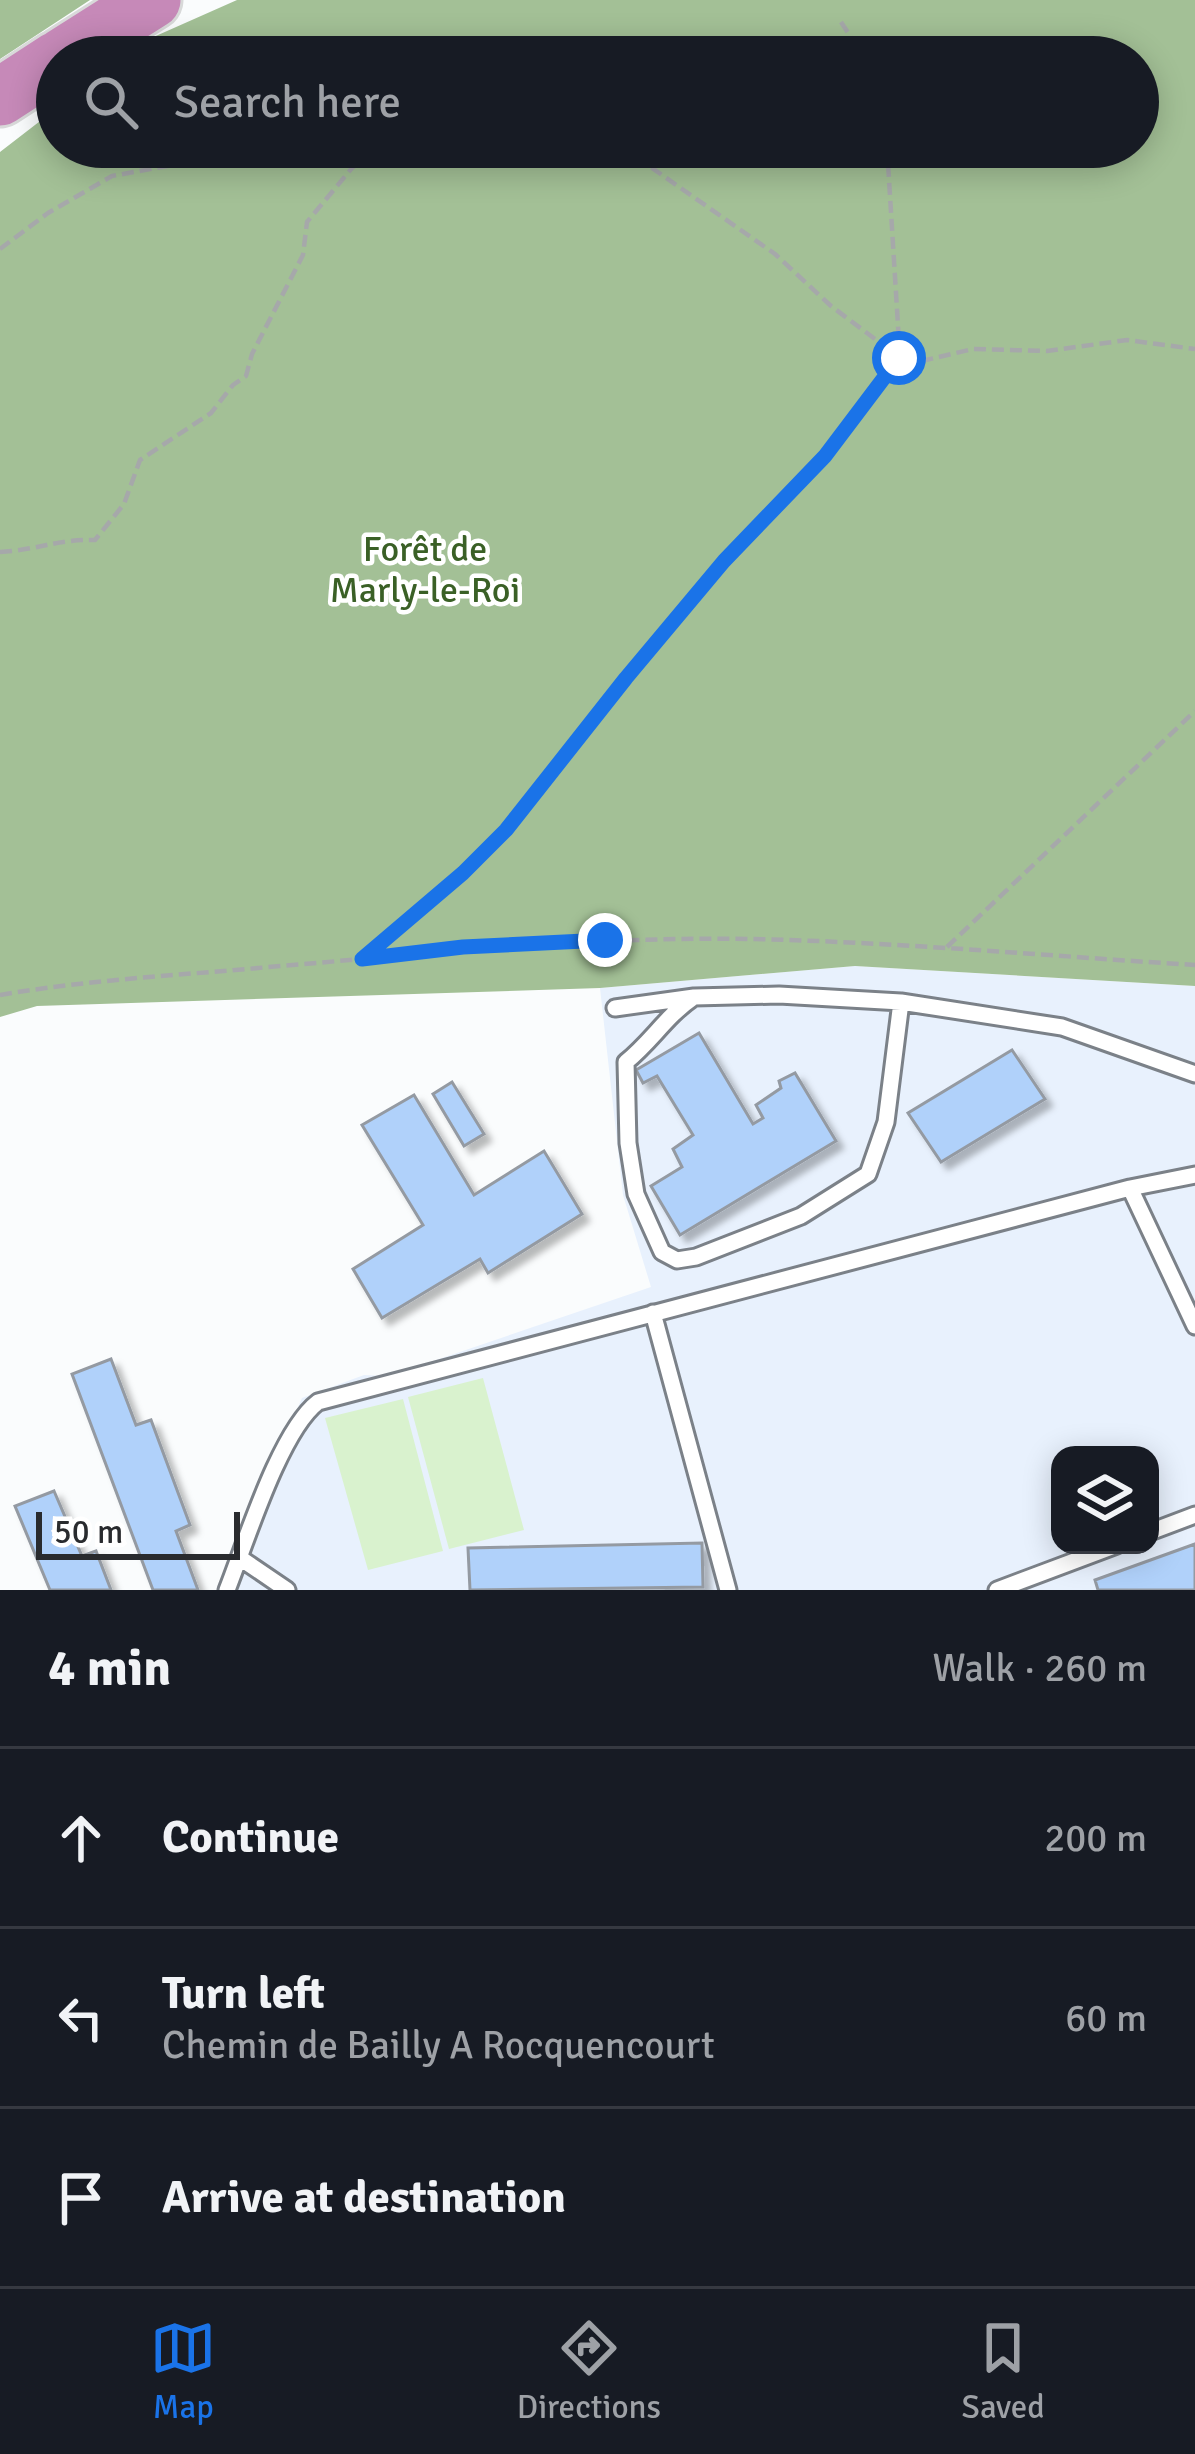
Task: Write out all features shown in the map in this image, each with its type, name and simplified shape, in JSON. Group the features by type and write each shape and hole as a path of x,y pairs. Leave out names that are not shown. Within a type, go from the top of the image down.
{"highway":[{"path":"94,36 152,0"},
{"path":"0,97 36,73"}],"lane":[{"path":"615,1008 694,997 779,995 902,1002 1062,1027 1195,1074"},
{"path":"694,997 669,1014 649,1044 626,1063 628,1142 636,1194 662,1252 677,1260 801,1216 868,1174 886,1122 902,1002"},
{"path":"227,1590 304,1413 319,1402 1130,1188 1195,1175"},
{"path":"1130,1188 1195,1326"},
{"path":"652,1313 700,1474 728,1590"},
{"path":"1159,1529 1195,1516"},
{"path":"1008,1588 1094,1554"},
{"path":"240,1558 287,1590"}],"path":[{"path":"841,22 850,36"},
{"path":"0,249 48,213 112,176 156,168"},
{"path":"0,552 39,550 55,539 95,540 124,504 140,460 211,413 246,376 252,354 303,255 307,222 352,168"},
{"path":"652,168 775,254 831,306 899,358 926,360 973,349 1047,351 1126,340 1195,349"},
{"path":"362,959 506,830 724,561 825,456 899,358 887,168"},
{"path":"945,949 1195,711"},
{"path":"0,995 87,980 463,947 605,940 751,939 1195,965"}],"shaded area":[{"path":"855,966 1195,986 1195,1590 217,1590 302,1398 364,1375 389,1376 651,1287 623,1195 600,988"}],"green space":[{"path":"0,0 90,0 0,59"},
{"name":"Forêt de Marly-le-Roi","path":"237,0 1195,0 1195,986 855,966 600,988 37,1006 0,1017 0,152 36,124 36,168 1159,168 1159,36 156,36"},
{"path":"483,1378 524,1530 449,1549 408,1397"},
{"path":"403,1399 443,1551 368,1570 325,1418"}],"building":[{"path":"699,1033 753,1124 763,1118 756,1105 781,1088 779,1081 795,1073 836,1141 680,1235 651,1186 682,1167 673,1149 693,1135 657,1076 643,1083 636,1070"},
{"path":"1012,1050 1045,1099 941,1162 908,1113"},
{"path":"452,1082 484,1134 464,1146 433,1094"},
{"path":"414,1095 474,1195 544,1151 582,1214 488,1273 480,1259 382,1318 353,1269 423,1225 362,1125"},
{"path":"111,1359 136,1425 151,1420 190,1525 176,1531 198,1590 153,1590 72,1374"},
{"path":"54,1491 82,1556 96,1551 111,1590 50,1590 15,1506"},
{"path":"702,1543 703,1587 470,1590 468,1548"},
{"path":"1195,1544 1195,1590 1098,1590 1095,1580"}],"route":[{"path":"605,940 463,947 362,959 506,830 724,561 825,456 899,358"}]}
